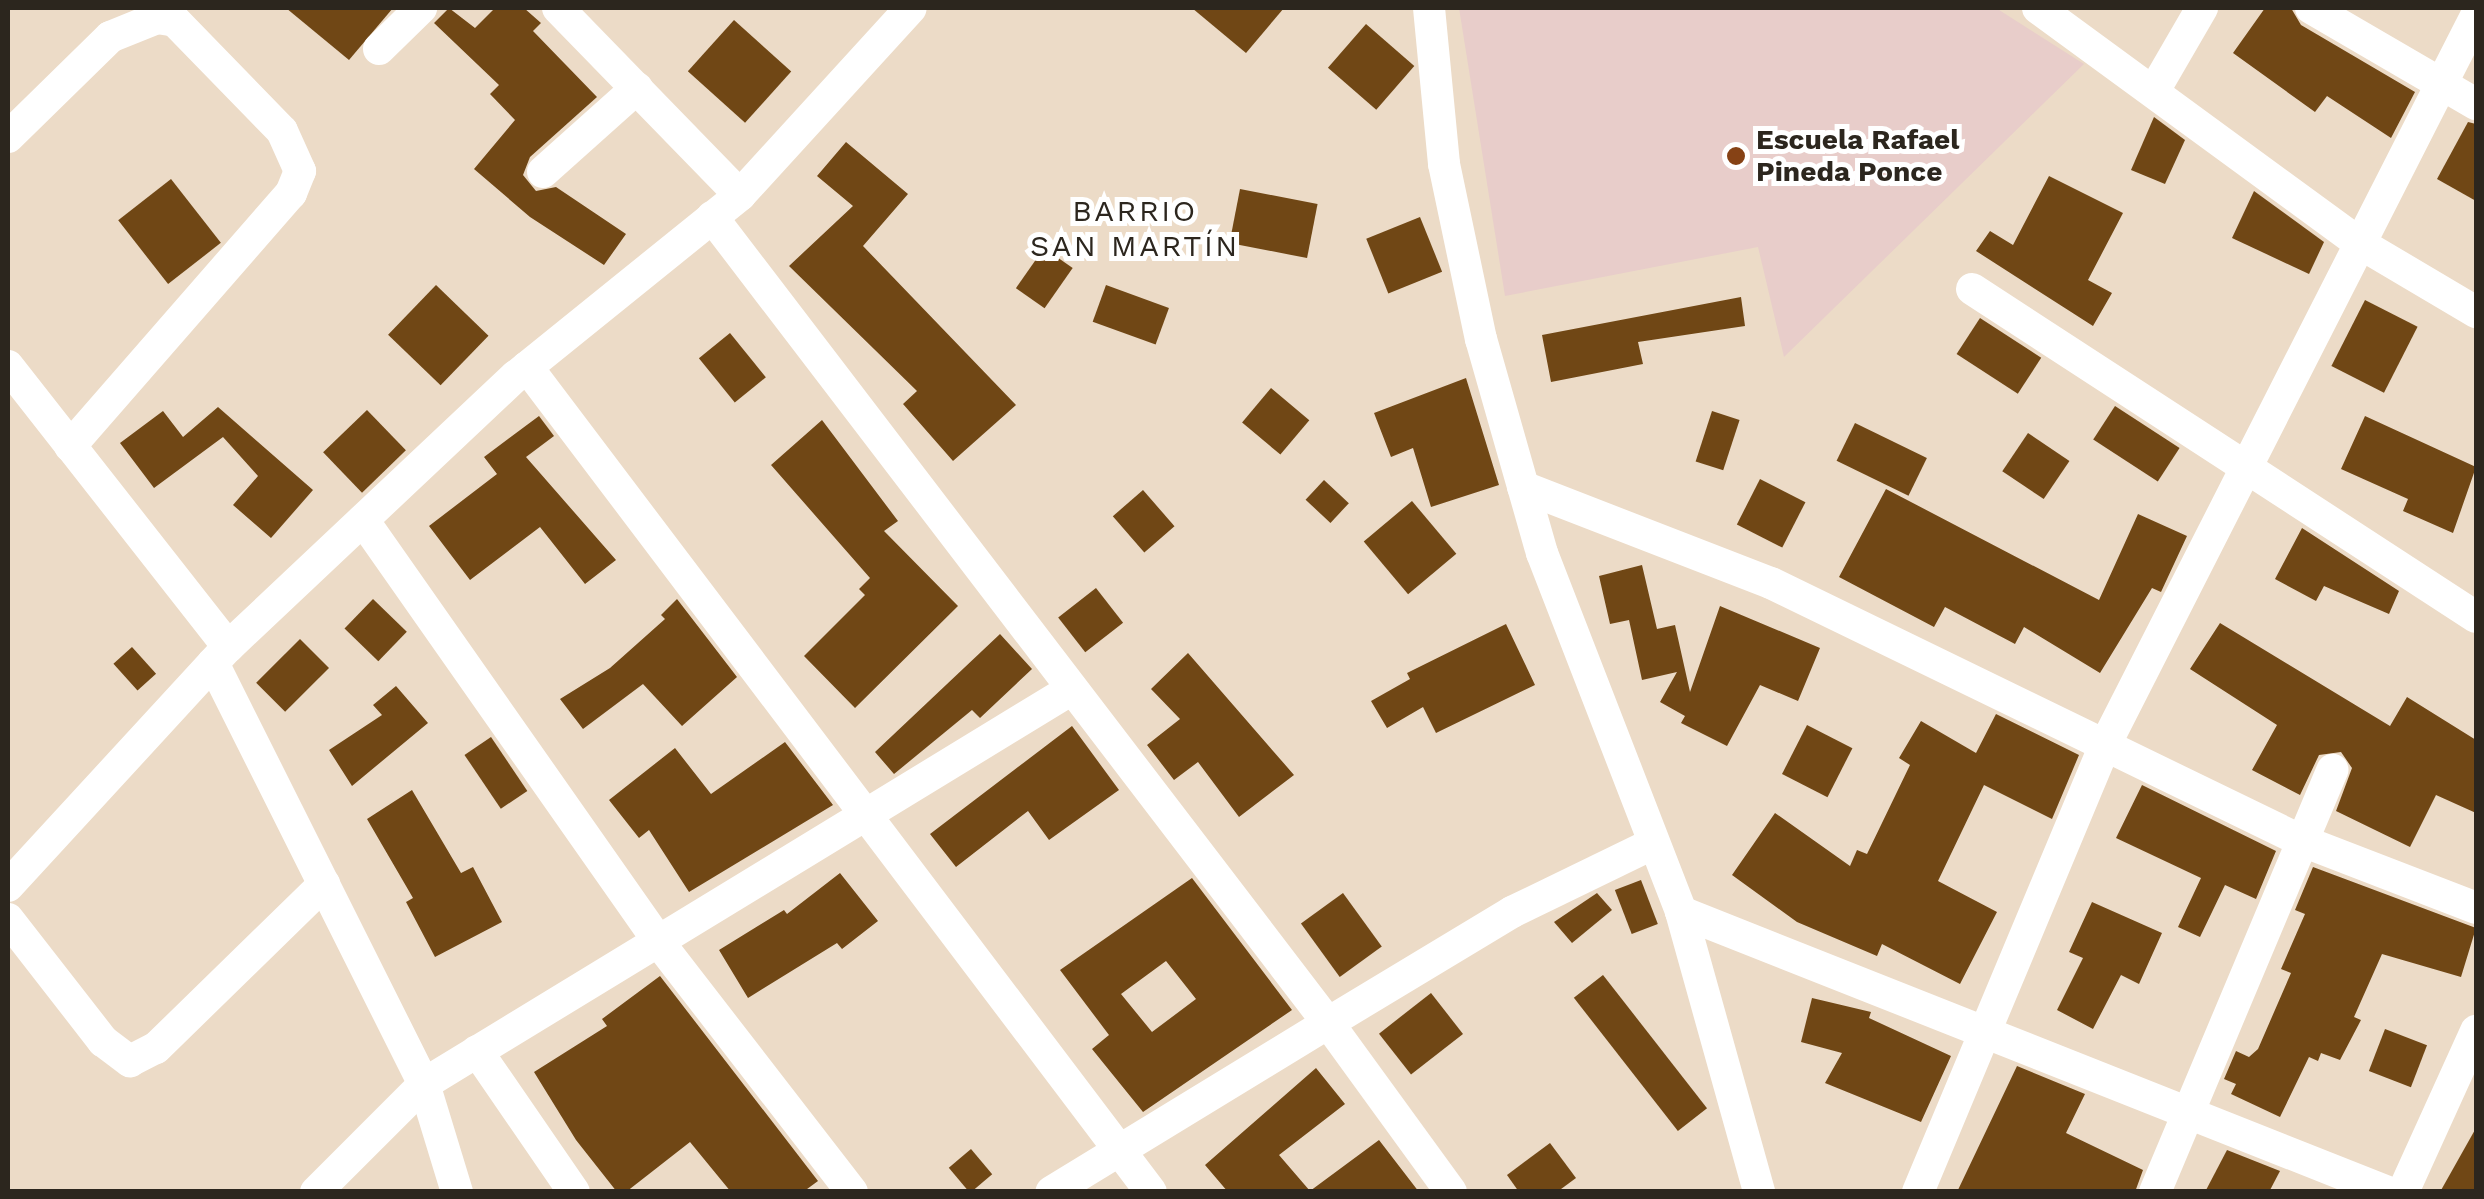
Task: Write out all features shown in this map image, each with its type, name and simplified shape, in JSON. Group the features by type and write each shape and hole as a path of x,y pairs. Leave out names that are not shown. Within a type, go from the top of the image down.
{"street":[{"path":"379,49 421,8"},
{"path":"558,8 740,195"},
{"path":"8,886 220,655 528,367 740,195 911,8"},
{"path":"1429,8 1444,164 1482,339 1523,487 1652,844 1681,912 1759,1192"},
{"path":"2038,8 2155,89 2362,244 2476,312"},
{"path":"2155,89 2202,8"},
{"path":"2311,8 2476,104"},
{"path":"1918,1192 2105,745 2476,16"},
{"path":"8,138 110,37 157,18 175,22 282,131 300,170 291,194 70,446"},
{"path":"543,172 637,88"},
{"path":"712,218 1328,1023 1451,1192"},
{"path":"1972,290 2476,617"},
{"path":"8,366 220,655 324,884 424,1084 457,1192"},
{"path":"528,367 1152,1192"},
{"path":"1523,487 1771,582 2300,840 2476,908"},
{"path":"363,520 660,945 852,1192"},
{"path":"316,1192 424,1084 660,945 1072,688"},
{"path":"2156,1192 2332,770"},
{"path":"1051,1192 1512,912 1652,844"},
{"path":"8,919 102,1041 130,1062 156,1048 324,884"},
{"path":"1681,912 2388,1192"},
{"path":"2403,1192 2476,1031"},
{"path":"477,1051 574,1192"}],"shaded area":[{"name":"Escuela Rafael Pineda Ponce","path":"1459,8 1996,8 2084,64 1784,357 1758,247 1505,296"}],"building":[{"path":"286,8 393,8 349,60"},
{"path":"449,8 475,28 495,8 524,8 541,23 533,31 597,97 530,157 523,175 536,191 556,187 626,234 604,265 530,217 474,169 515,120 490,94 499,85 434,23"},
{"path":"1192,8 1284,8 1246,53"},
{"path":"2265,8 2291,8 2301,25 2415,92 2391,138 2327,96 2315,112 2233,53"},
{"path":"734,20 791,72 745,123 688,71"},
{"path":"1366,24 1414,66 1376,110 1328,68"},
{"path":"2154,117 2185,140 2165,184 2131,170"},
{"path":"2468,122 2476,124 2476,201 2437,179"},
{"path":"846,142 908,194 863,246 1016,405 953,461 903,404 917,391 789,266 853,206 817,176"},
{"path":"2049,176 2123,213 2088,280 2112,293 2093,326 1976,251 1990,231 2013,245"},
{"path":"171,179 221,243 168,284 118,220"},
{"path":"1240,189 1318,204 1307,258 1230,243"},
{"path":"2254,191 2324,242 2309,274 2232,238"},
{"path":"1420,217 1442,272 1388,293 1366,239"},
{"path":"1044,248 1073,268 1045,308 1016,288"},
{"path":"436,285 489,336 441,385 388,335"},
{"path":"1106,285 1169,308 1156,345 1093,322"},
{"path":"1741,297 1745,326 1638,342 1643,364 1551,382 1542,335"},
{"path":"2365,300 2418,327 2384,393 2331,366"},
{"path":"1980,318 2041,358 2018,394 1957,354"},
{"path":"730,333 766,377 735,402 699,358"},
{"path":"1466,378 1499,485 1431,507 1413,448 1391,457 1374,413"},
{"path":"1271,388 1309,420 1280,455 1242,422"},
{"path":"2115,406 2180,448 2158,481 2093,440"},
{"path":"218,407 313,490 271,538 233,505 258,476 223,437 154,488 120,443 163,411 183,437"},
{"path":"367,410 406,450 362,493 323,452"},
{"path":"1712,411 1740,420 1723,470 1696,461"},
{"path":"539,416 554,436 526,457 616,560 585,584 540,527 470,580 429,526 497,474 484,457"},
{"path":"2365,416 2476,467 2453,533 2403,511 2408,499 2341,469"},
{"path":"822,420 898,521 884,531 958,606 855,708 804,656 865,595 859,589 870,578 771,465"},
{"path":"1855,423 1927,458 1908,496 1837,461"},
{"path":"2028,433 2069,461 2044,499 2002,471"},
{"path":"1760,479 1805,502 1782,548 1737,524"},
{"path":"1324,480 1349,503 1330,523 1306,500"},
{"path":"1886,489 2099,600 2138,514 2187,536 2161,592 2152,588 2100,673 2024,627 2015,644 1945,607 1934,627 1839,577"},
{"path":"1143,490 1174,526 1144,552 1113,516"},
{"path":"1412,501 1456,554 1408,594 1364,541"},
{"path":"2302,528 2399,591 2389,614 2324,586 2316,601 2275,579"},
{"path":"1642,565 1657,629 1675,625 1690,692 1720,606 1820,648 1798,701 1760,685 1727,746 1681,723 1685,716 1660,702 1677,672 1642,680 1629,620 1610,624 1599,576"},
{"path":"1096,588 1123,623 1085,652 1058,618"},
{"path":"373,599 407,632 378,661 345,628"},
{"path":"677,599 737,677 682,726 643,684 583,729 560,699 610,668 665,619 661,615"},
{"path":"2220,623 2390,726 2407,697 2476,740 2476,813 2436,795 2410,847 2336,811 2352,768 2341,752 2319,755 2300,795 2252,770 2277,725 2190,669"},
{"path":"1506,624 1535,685 1436,733 1423,707 1387,728 1371,701 1410,679 1407,673"},
{"path":"1000,634 1032,669 980,718 972,710 894,774 875,752"},
{"path":"300,639 329,668 285,712 256,683"},
{"path":"132,647 156,674 138,690 113,664"},
{"path":"1188,653 1294,775 1239,817 1198,762 1174,780 1147,745 1180,719 1151,689"},
{"path":"396,686 428,723 352,786 329,750 382,715 373,705"},
{"path":"1996,714 2079,755 2052,819 1984,785 1938,881 1997,912 1960,984 1882,944 1877,956 1797,922 1732,875 1775,813 1850,866 1857,850 1867,854 1910,765 1899,758 1921,721 1976,753"},
{"path":"1807,725 1852,748 1827,797 1782,774"},
{"path":"1072,726 1119,790 1049,840 1028,811 956,867 930,834"},
{"path":"491,737 527,791 501,809 464,755"},
{"path":"785,742 833,805 689,892 649,830 639,838 609,800 675,748 711,794"},
{"path":"2142,785 2276,851 2256,899 2225,885 2200,937 2178,927 2201,878 2116,838"},
{"path":"412,790 461,873 473,867 502,922 435,957 406,902 413,898 367,819"},
{"path":"2313,867 2476,928 2461,977 2382,954 2354,1017 2361,1020 2340,1060 2321,1053 2318,1061 2309,1057 2280,1117 2231,1094 2236,1084 2224,1079 2236,1051 2249,1057 2258,1049 2291,973 2281,969 2305,914 2295,910"},
{"path":"840,873 878,921 842,949 837,943 748,998 719,950 784,910 787,914"},
{"path":"1192,878 1292,1010 1143,1112 1092,1049 1109,1035 1060,970","holes":["1166,961 1196,999 1152,1032 1121,994"]},
{"path":"1641,880 1658,924 1632,934 1615,890"},
{"path":"1343,893 1382,946 1340,977 1301,924"},
{"path":"1597,893 1612,910 1572,943 1554,922"},
{"path":"2092,902 2162,933 2139,984 2121,975 2093,1029 2057,1010 2083,958 2069,952"},
{"path":"1603,975 1707,1108 1678,1131 1574,998"},
{"path":"660,976 818,1181 803,1192 731,1192 690,1142 626,1192 617,1192 576,1140 534,1072 607,1026 602,1019"},
{"path":"1431,993 1463,1034 1411,1075 1379,1034"},
{"path":"1812,998 1871,1012 1869,1018 1951,1056 1921,1122 1825,1083 1842,1053 1801,1042"},
{"path":"2385,1029 2427,1045 2411,1087 2369,1071"},
{"path":"2017,1066 2085,1094 2066,1133 2143,1170 2135,1192 1957,1192"},
{"path":"1316,1068 1345,1104 1279,1155 1310,1191 1379,1140 1419,1192 1228,1192 1205,1165"},
{"path":"2476,1128 2476,1192 2440,1192"},
{"path":"1550,1143 1576,1178 1557,1192 1519,1192 1507,1175"},
{"path":"971,1149 992,1174 969,1192 949,1168"},
{"path":"2227,1150 2280,1171 2269,1192 2205,1192"}],"place":[{"name":"Escuela Rafael Pineda Ponce","path":"1736,156"}],"district":[{"name":"BARRIO SAN MARTÍN","path":"1135,228"}]}
